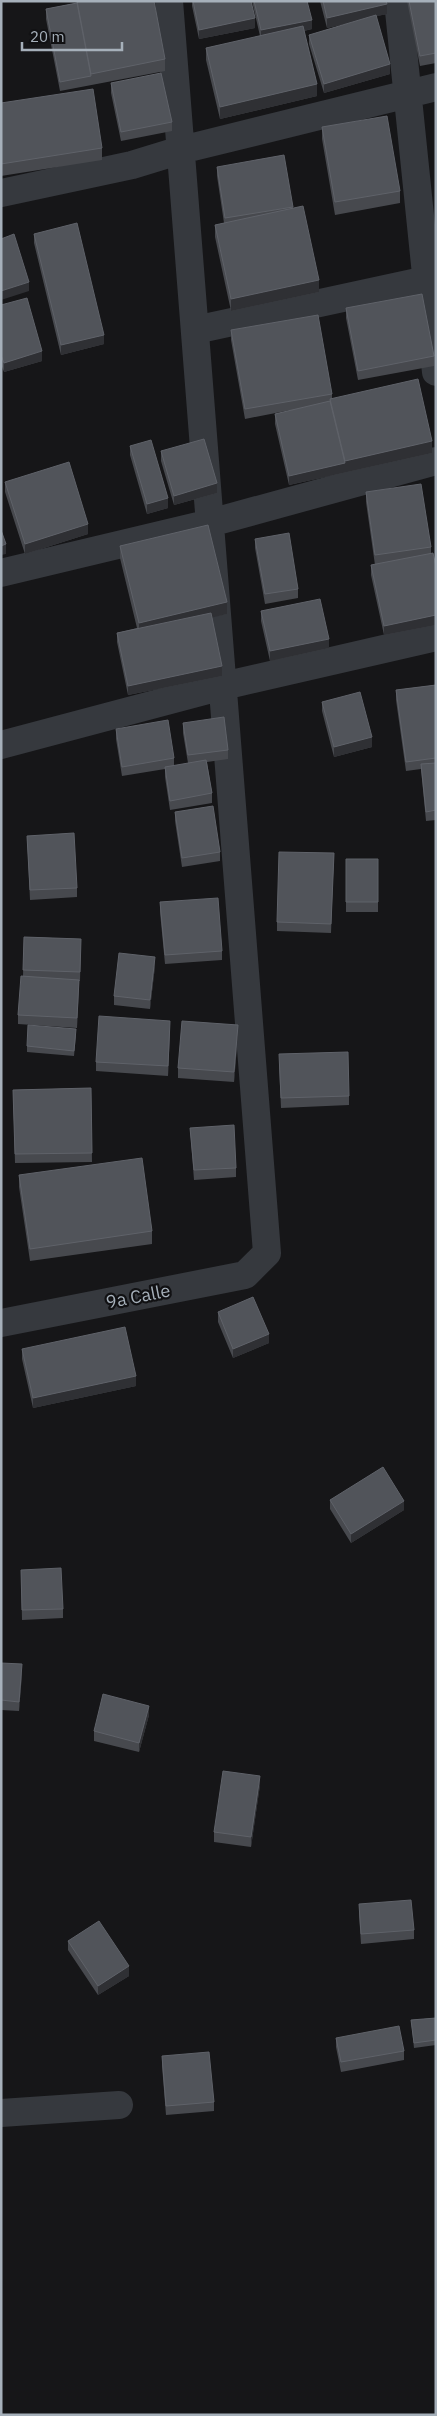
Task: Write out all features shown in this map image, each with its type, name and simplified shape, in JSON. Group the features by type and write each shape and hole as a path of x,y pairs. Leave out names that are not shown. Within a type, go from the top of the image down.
{"street":[{"path":"169,1 222,686"},
{"path":"398,1 407,94 431,279 436,372"},
{"path":"1,193 132,165 181,150 436,87"},
{"path":"195,330 431,279"},
{"path":"1,573 210,523 436,461"},
{"path":"1,745 222,686 436,636"},
{"name":"9a Calle","path":"1,1323 245,1275 266,1253 222,686"},
{"path":"1,2113 119,2105"}],"building":[{"path":"77,1 154,1 165,59 91,74"},
{"path":"193,1 251,1 255,18 199,30"},
{"path":"254,1 307,1 312,20 261,30"},
{"path":"323,1 386,1 387,4 327,18"},
{"path":"409,1 436,1 436,53 420,56"},
{"path":"77,3 91,76 60,82 46,9"},
{"path":"376,15 390,64 324,84 309,35"},
{"path":"303,26 317,84 220,107 206,48"},
{"path":"161,73 172,122 121,132 111,83"},
{"path":"93,89 102,148 1,164 1,103"},
{"path":"387,116 400,191 335,202 322,127"},
{"path":"284,155 293,207 225,218 217,167"},
{"path":"303,206 319,280 231,299 215,225"},
{"path":"77,223 104,335 61,345 34,234"},
{"path":"14,234 29,282 1,291 1,239"},
{"path":"422,294 434,356 358,371 346,308"},
{"path":"27,298 42,351 4,363 1,355 1,305"},
{"path":"318,315 332,394 245,409 231,330"},
{"path":"418,379 432,441 345,461 330,399"},
{"path":"330,401 345,463 289,476 275,414"},
{"path":"204,439 217,483 174,496 161,451"},
{"path":"151,440 168,498 147,504 130,446"},
{"path":"69,462 88,524 25,544 5,482"},
{"path":"421,484 431,547 375,555 366,492"},
{"path":"208,525 227,602 139,623 120,546"},
{"path":"1,530 6,544 1,546"},
{"path":"289,533 298,589 265,594 255,539"},
{"path":"433,553 436,566 436,615 384,626 371,565"},
{"path":"320,599 329,639 270,651 261,611"},
{"path":"211,613 222,666 128,686 117,633"},
{"path":"436,685 436,758 406,762 396,690"},
{"path":"360,692 372,737 334,747 322,702"},
{"path":"224,717 228,750 188,755 183,723"},
{"path":"168,720 174,758 122,767 116,729"},
{"path":"206,760 212,793 170,801 165,767"},
{"path":"436,763 436,810 426,812 421,764"},
{"path":"213,806 220,852 182,858 175,812"},
{"path":"74,833 77,888 30,890 27,836"},
{"path":"279,852 334,853 331,924 277,922"},
{"path":"346,859 378,859 378,902 346,902"},
{"path":"218,898 222,951 165,955 160,902"},
{"path":"24,937 81,939 80,972 23,970"},
{"path":"119,953 155,957 150,1000 114,996"},
{"path":"21,976 79,980 77,1018 18,1015"},
{"path":"99,1016 170,1021 168,1066 96,1062"},
{"path":"182,1021 238,1025 234,1072 178,1068"},
{"path":"28,1025 76,1029 74,1051 27,1046"},
{"path":"348,1052 349,1096 281,1098 279,1054"},
{"path":"91,1088 92,1153 15,1154 13,1090"},
{"path":"234,1125 236,1168 194,1170 190,1128"},
{"path":"142,1158 152,1231 30,1249 19,1175"},
{"path":"253,1297 269,1334 233,1349 218,1312"},
{"path":"125,1327 136,1376 33,1398 22,1349"},
{"path":"383,1467 404,1501 351,1534 330,1500"},
{"path":"61,1568 63,1609 22,1610 21,1570"},
{"path":"1,1663 22,1664 19,1702 1,1700"},
{"path":"103,1694 149,1706 139,1743 94,1731"},
{"path":"223,1771 260,1776 251,1837 214,1832"},
{"path":"411,1900 414,1930 361,1934 359,1904"},
{"path":"99,1921 129,1966 98,1986 68,1941"},
{"path":"436,2018 436,2040 414,2043 411,2020"},
{"path":"399,2026 404,2051 341,2062 336,2038"},
{"path":"209,2052 214,2102 166,2106 162,2056"}]}
